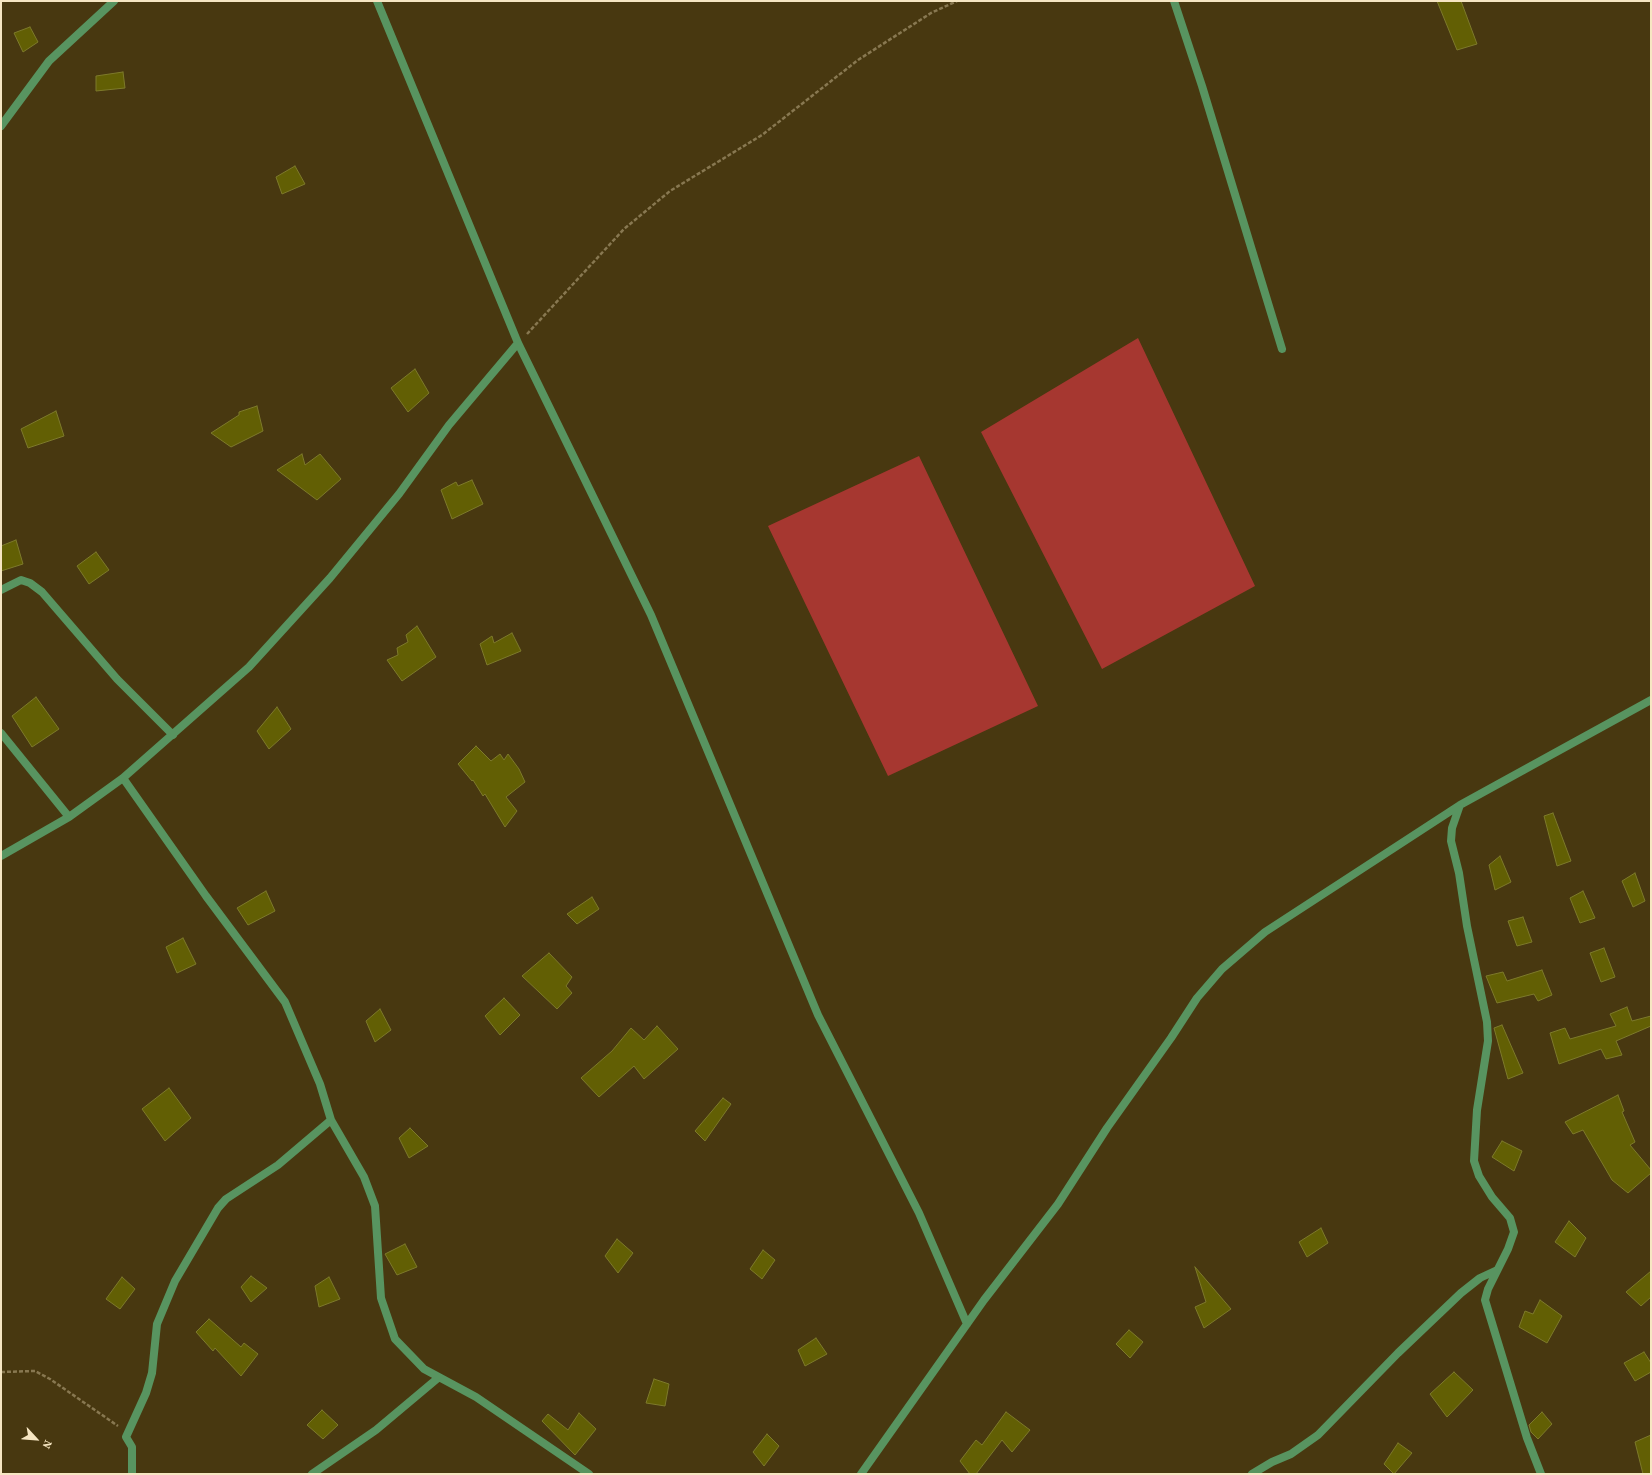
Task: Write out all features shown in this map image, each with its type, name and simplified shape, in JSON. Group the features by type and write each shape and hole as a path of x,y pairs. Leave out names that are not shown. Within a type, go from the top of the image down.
{"street":[{"path":"1,126 49,61 114,1"},
{"path":"377,1 518,343 651,615 818,1015 919,1213 966,1324"},
{"path":"1174,1 1202,86 1282,349"},
{"path":"1,856 69,817 123,778 249,667 330,578 399,494 449,425 518,343"},
{"path":"1,590 21,580 30,583 42,592 117,679 173,735"},
{"path":"861,1474 966,1324 1058,1204 1107,1128 1171,1038 1197,998 1222,969 1265,932 1460,805 1651,700"},
{"path":"1,733 69,817"},
{"path":"123,778 206,896 285,1002 307,1051 331,1120 364,1177 375,1206 381,1298 395,1339 424,1369 476,1398 589,1474"},
{"path":"1460,805 1451,841 1459,873 1467,926 1487,1028 1488,1041 1477,1110 1474,1161 1479,1176 1492,1197 1510,1218 1514,1232 1508,1249 1488,1289 1485,1300 1527,1438 1541,1474"},
{"path":"132,1474 132,1447 126,1437 146,1393 152,1373 157,1324 175,1281 218,1208 226,1199 278,1165 331,1120"},
{"path":"1252,1474 1272,1462 1291,1454 1318,1435 1398,1353 1461,1293 1480,1278 1496,1271"},
{"path":"312,1474 376,1430 438,1378"}],"path":[{"path":"518,343 571,283 624,229 670,191 762,136 858,60 931,12 957,1"},
{"path":"1,1372 27,1370 35,1371 45,1376 92,1407 121,1429 126,1437"}],"shaded area":[{"path":"1138,338 1255,586 1102,669 981,432"},
{"path":"919,456 1038,706 888,776 768,526"}],"building":[{"path":"1437,1 1461,1 1477,44 1457,50"},
{"path":"30,27 38,42 23,52 14,33"},
{"path":"123,72 125,88 96,91 96,76"},
{"path":"295,166 305,184 282,194 276,177"},
{"path":"415,369 429,393 408,412 391,388"},
{"path":"257,406 263,431 231,447 211,433 239,415 239,412"},
{"path":"56,411 64,436 28,448 21,429"},
{"path":"302,454 305,465 320,454 341,479 317,500 277,470"},
{"path":"472,480 483,504 452,519 441,490 456,482 458,486"},
{"path":"16,540 23,564 1,571 1,546"},
{"path":"96,552 109,570 89,584 77,566"},
{"path":"417,626 436,657 402,681 387,660 398,655 397,648 408,642 406,635"},
{"path":"512,633 521,651 487,665 480,644 492,636 494,643"},
{"path":"36,697 59,729 32,747 12,716"},
{"path":"277,707 291,729 269,749 257,731"},
{"path":"476,746 491,761 500,754 504,760 508,754 519,769 525,782 506,797 517,811 505,827 485,794 483,796 473,780 472,781 458,764"},
{"path":"1553,813 1571,861 1557,866 1544,816"},
{"path":"1500,856 1511,882 1495,890 1489,865"},
{"path":"1635,873 1645,901 1633,907 1622,881"},
{"path":"266,891 275,911 248,925 237,908"},
{"path":"1583,891 1595,918 1580,923 1570,898"},
{"path":"592,897 599,909 577,924 567,914"},
{"path":"1523,917 1532,942 1517,946 1508,921"},
{"path":"183,938 196,964 177,973 166,947"},
{"path":"1604,948 1615,977 1601,982 1590,953"},
{"path":"549,953 572,977 566,986 572,993 557,1009 522,976"},
{"path":"1542,970 1552,995 1538,1001 1534,994 1497,1003 1486,976 1503,972 1507,981"},
{"path":"504,998 520,1015 500,1035 485,1016"},
{"path":"1627,1007 1632,1021 1651,1016 1651,1026 1616,1041 1622,1055 1606,1059 1601,1049 1559,1064 1550,1033 1565,1028 1570,1039 1616,1026 1610,1014"},
{"path":"380,1009 391,1030 375,1042 366,1021"},
{"path":"1502,1025 1523,1073 1508,1079 1494,1028"},
{"path":"657,1026 678,1049 644,1079 634,1066 599,1097 581,1078 612,1051 631,1028 644,1040"},
{"path":"169,1088 191,1118 165,1141 142,1109"},
{"path":"1618,1095 1624,1111 1622,1112 1635,1142 1630,1145 1651,1170 1651,1173 1628,1193 1612,1180 1583,1130 1573,1134 1565,1122"},
{"path":"723,1098 731,1104 705,1141 695,1131"},
{"path":"410,1128 428,1146 409,1158 399,1138"},
{"path":"1502,1141 1522,1151 1514,1171 1492,1157"},
{"path":"1569,1221 1586,1238 1575,1257 1555,1242"},
{"path":"1321,1228 1328,1243 1307,1257 1299,1242"},
{"path":"617,1239 633,1253 618,1273 605,1256"},
{"path":"405,1244 417,1267 397,1275 385,1254"},
{"path":"763,1250 775,1260 762,1279 750,1269"},
{"path":"1195,1267 1231,1309 1204,1328 1195,1307 1206,1302"},
{"path":"1651,1271 1651,1297 1641,1306 1626,1292"},
{"path":"251,1276 267,1288 251,1302 241,1287"},
{"path":"122,1277 135,1289 120,1309 106,1299"},
{"path":"329,1277 340,1299 319,1307 315,1286"},
{"path":"1540,1300 1562,1316 1547,1343 1519,1327 1525,1311 1533,1314"},
{"path":"209,1319 241,1347 244,1343 258,1354 241,1376 215,1348 213,1351 196,1332"},
{"path":"1129,1330 1143,1342 1130,1358 1116,1344"},
{"path":"816,1338 827,1354 805,1366 798,1350"},
{"path":"1644,1352 1651,1363 1651,1372 1635,1381 1624,1363"},
{"path":"1454,1372 1473,1390 1447,1417 1430,1394"},
{"path":"654,1379 669,1384 665,1406 646,1403"},
{"path":"322,1410 338,1425 323,1439 307,1425"},
{"path":"1006,1412 1030,1430 1012,1452 1002,1440 976,1474 970,1474 960,1461 976,1440 982,1445"},
{"path":"1542,1412 1552,1424 1538,1439 1531,1432 1529,1425"},
{"path":"579,1413 596,1429 575,1455 542,1421 548,1414 568,1430"},
{"path":"767,1434 779,1446 764,1466 753,1452"},
{"path":"1651,1435 1651,1474 1643,1474 1635,1442"},
{"path":"1398,1443 1412,1453 1394,1474 1384,1464"}]}
